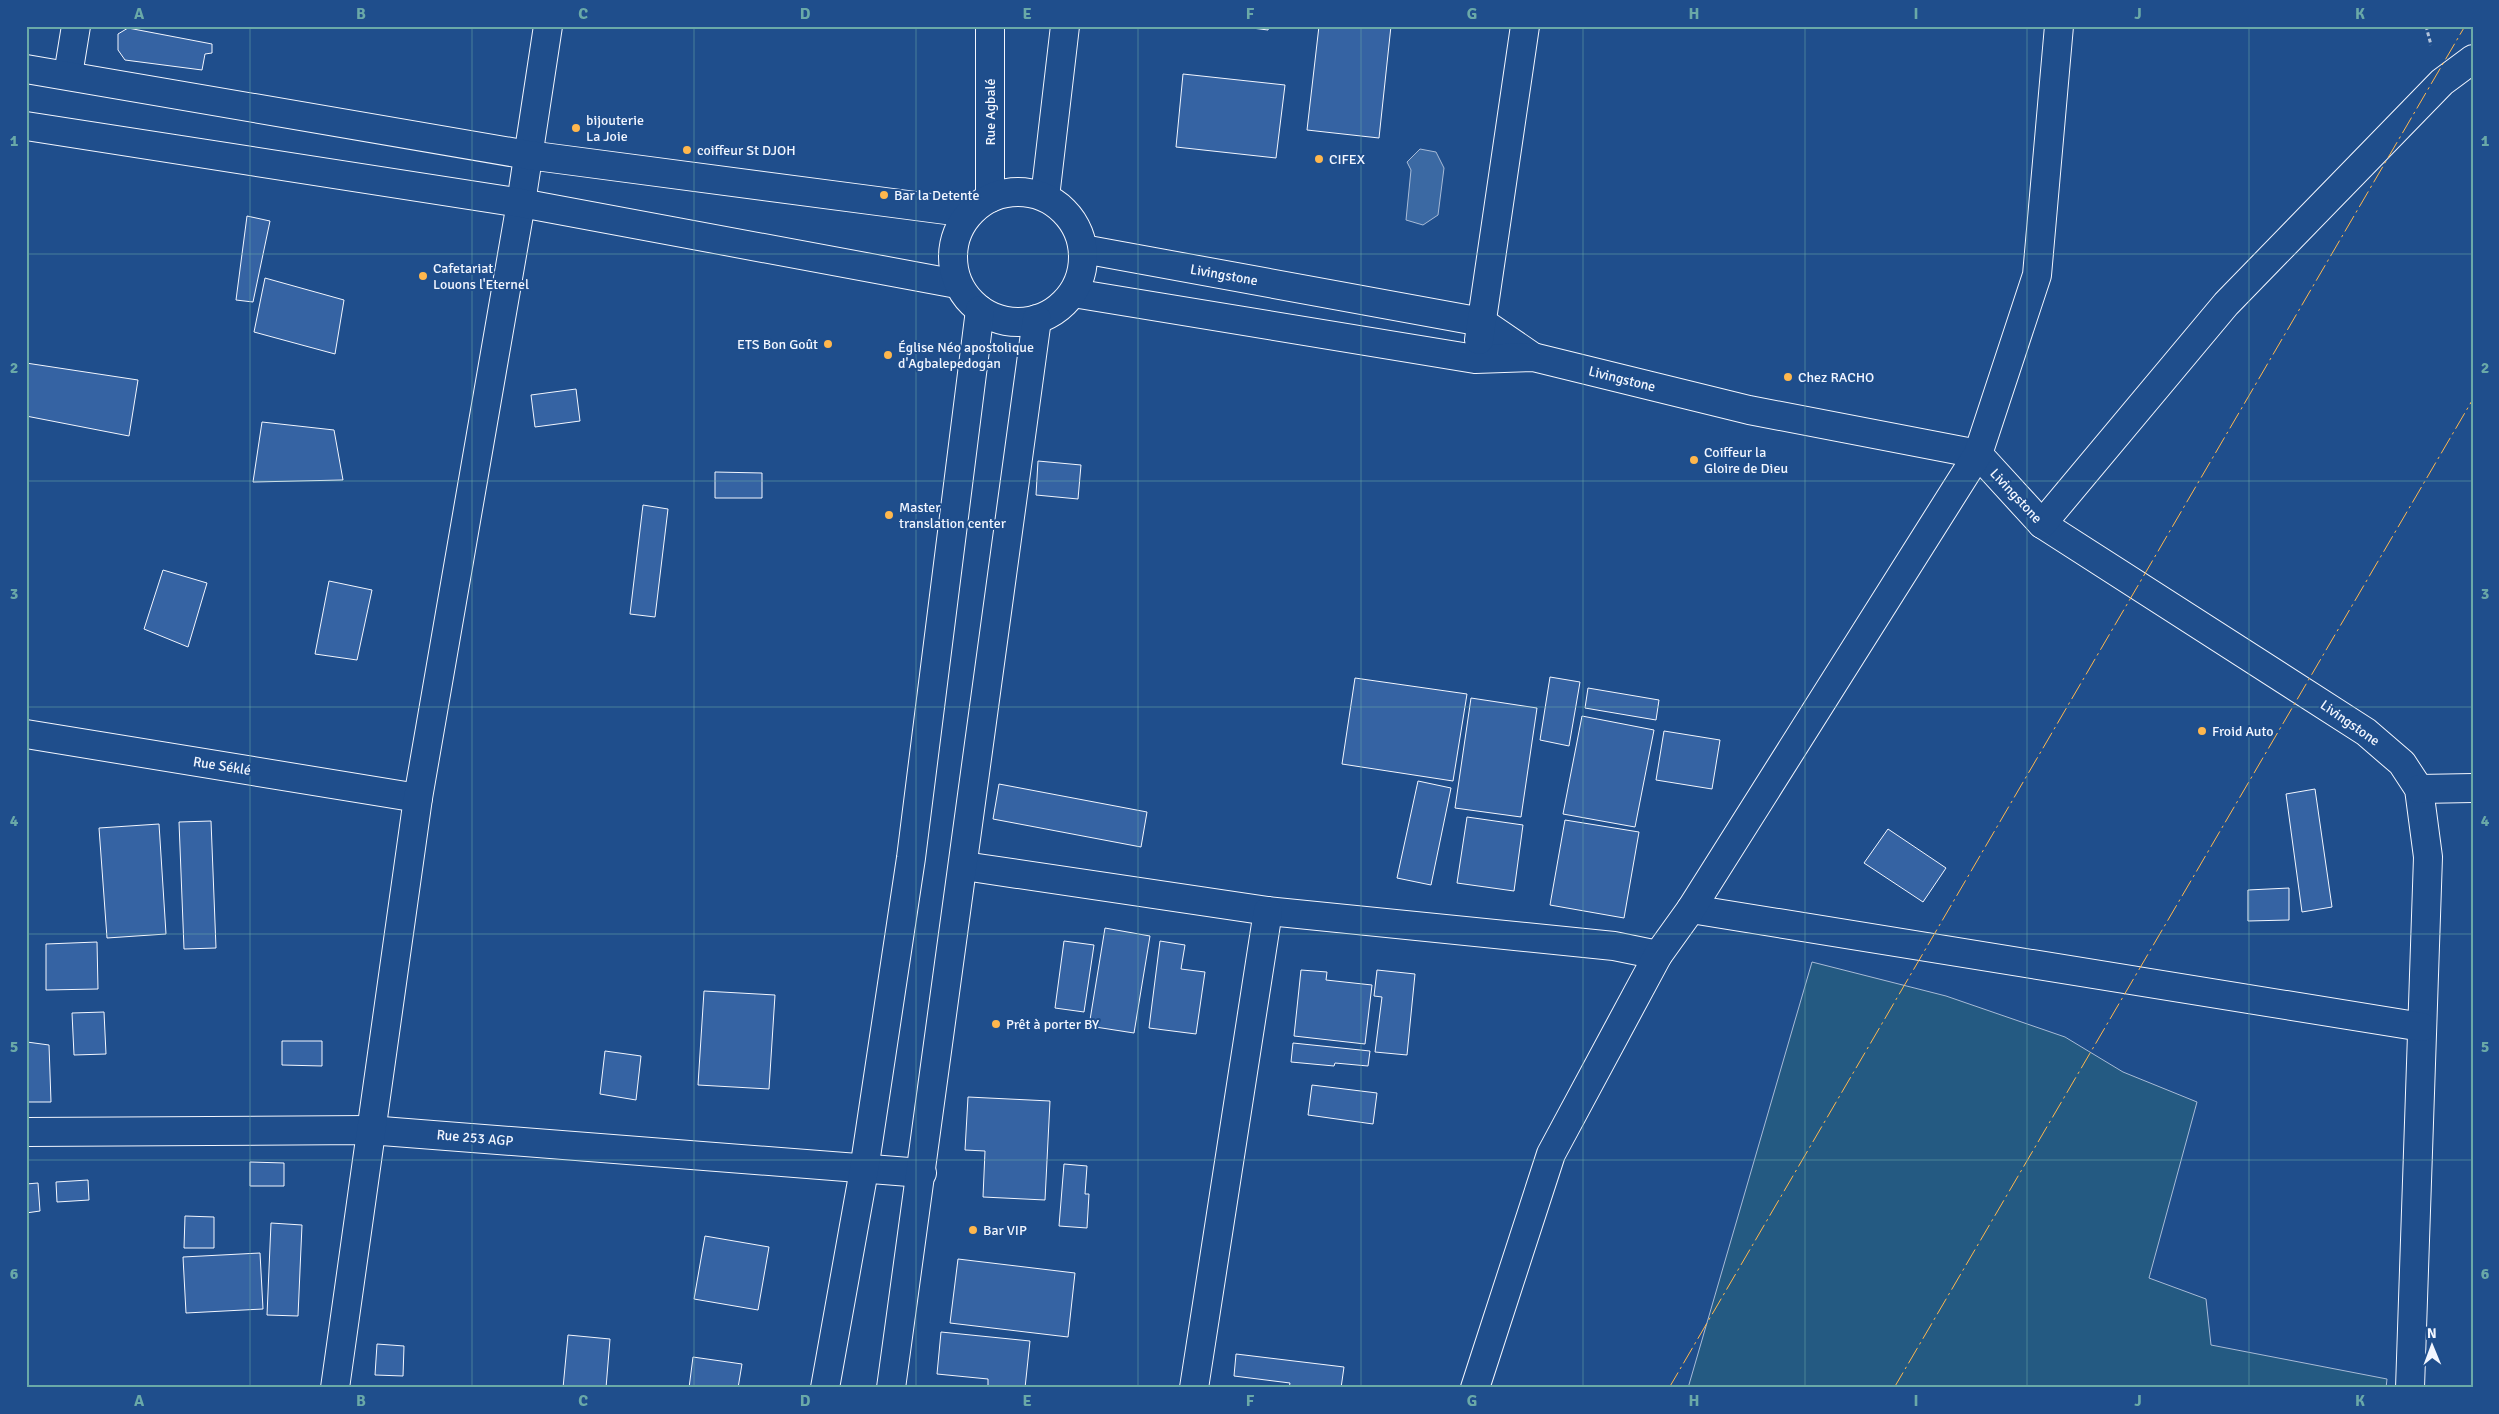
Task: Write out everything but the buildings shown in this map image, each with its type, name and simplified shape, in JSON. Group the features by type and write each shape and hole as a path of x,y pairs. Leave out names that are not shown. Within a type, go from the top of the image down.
{"street":[{"path":"68,75 76,26"},
{"path":"335,1388 418,798 521,203 548,26"},
{"name":"Rue Agbalé","path":"980,206 990,26"},
{"path":"1044,197 1065,26"},
{"path":"1475,359 1526,26"},
{"path":"1475,1388 1551,1154 1658,955 1691,909 1978,454 2037,275 2059,26"},
{"path":"2042,524 2226,304 2442,82 2473,58"},
{"path":"26,69 528,155 980,206 1014,193 1044,197 1076,226 1083,249 1082,271 1073,293 1057,309 1037,319 1007,322 980,310 967,299 957,284 952,259 956,234 980,206"},
{"path":"26,126 521,203 957,284"},
{"name":"Livingstone","path":"1083,249 1482,322 1533,357"},
{"name":"Livingstone","path":"1073,293 1475,359 1533,357 1749,410 1978,454 2042,524 2366,732 2402,762 2420,789 2428,857 2410,1388"},
{"path":"825,1388 864,1170 911,858 980,310"},
{"path":"892,1388 1037,319"},
{"name":"Rue Séklé","path":"26,734 418,798"},
{"path":"2420,789 2473,788"},
{"path":"964,866 1268,911 1614,946 1658,955"},
{"path":"1691,909 2422,1027"},
{"path":"1194,1388 1268,911"},
{"name":"Rue 253 AGP","path":"26,1132 370,1130 864,1170 922,1173"}],"shaded area":[{"path":"1420,149 1436,152 1444,168 1438,215 1423,225 1406,220 1411,170 1407,162"},
{"path":"1812,962 1946,996 2065,1037 2123,1072 2197,1102 2149,1278 2206,1299 2211,1345 2387,1379 2386,1388 1688,1388"}],"power":[{"path":"1669,1388 2465,26"},
{"path":"1894,1388 2473,399"}],"place":[{"name":"bijouterie La Joie","path":"576,128"},
{"name":"coiffeur St DJOH","path":"687,150"},
{"name":"CIFEX","path":"1319,159"},
{"name":"Bar la Detente","path":"884,195"},
{"name":"Cafetariat Louons l'Eternel","path":"423,276"},
{"name":"ETS Bon Goût","path":"828,344"},
{"name":"Église Néo apostolique d'Agbalepedogan","path":"888,355"},
{"name":"Chez RACHO","path":"1788,377"},
{"name":"Coiffeur la Gloire de Dieu","path":"1694,460"},
{"name":"Master translation center","path":"889,515"},
{"name":"Froid Auto","path":"2202,731"},
{"name":"Prêt à porter BY","path":"996,1024"},
{"name":"Bar VIP","path":"973,1230"}]}
